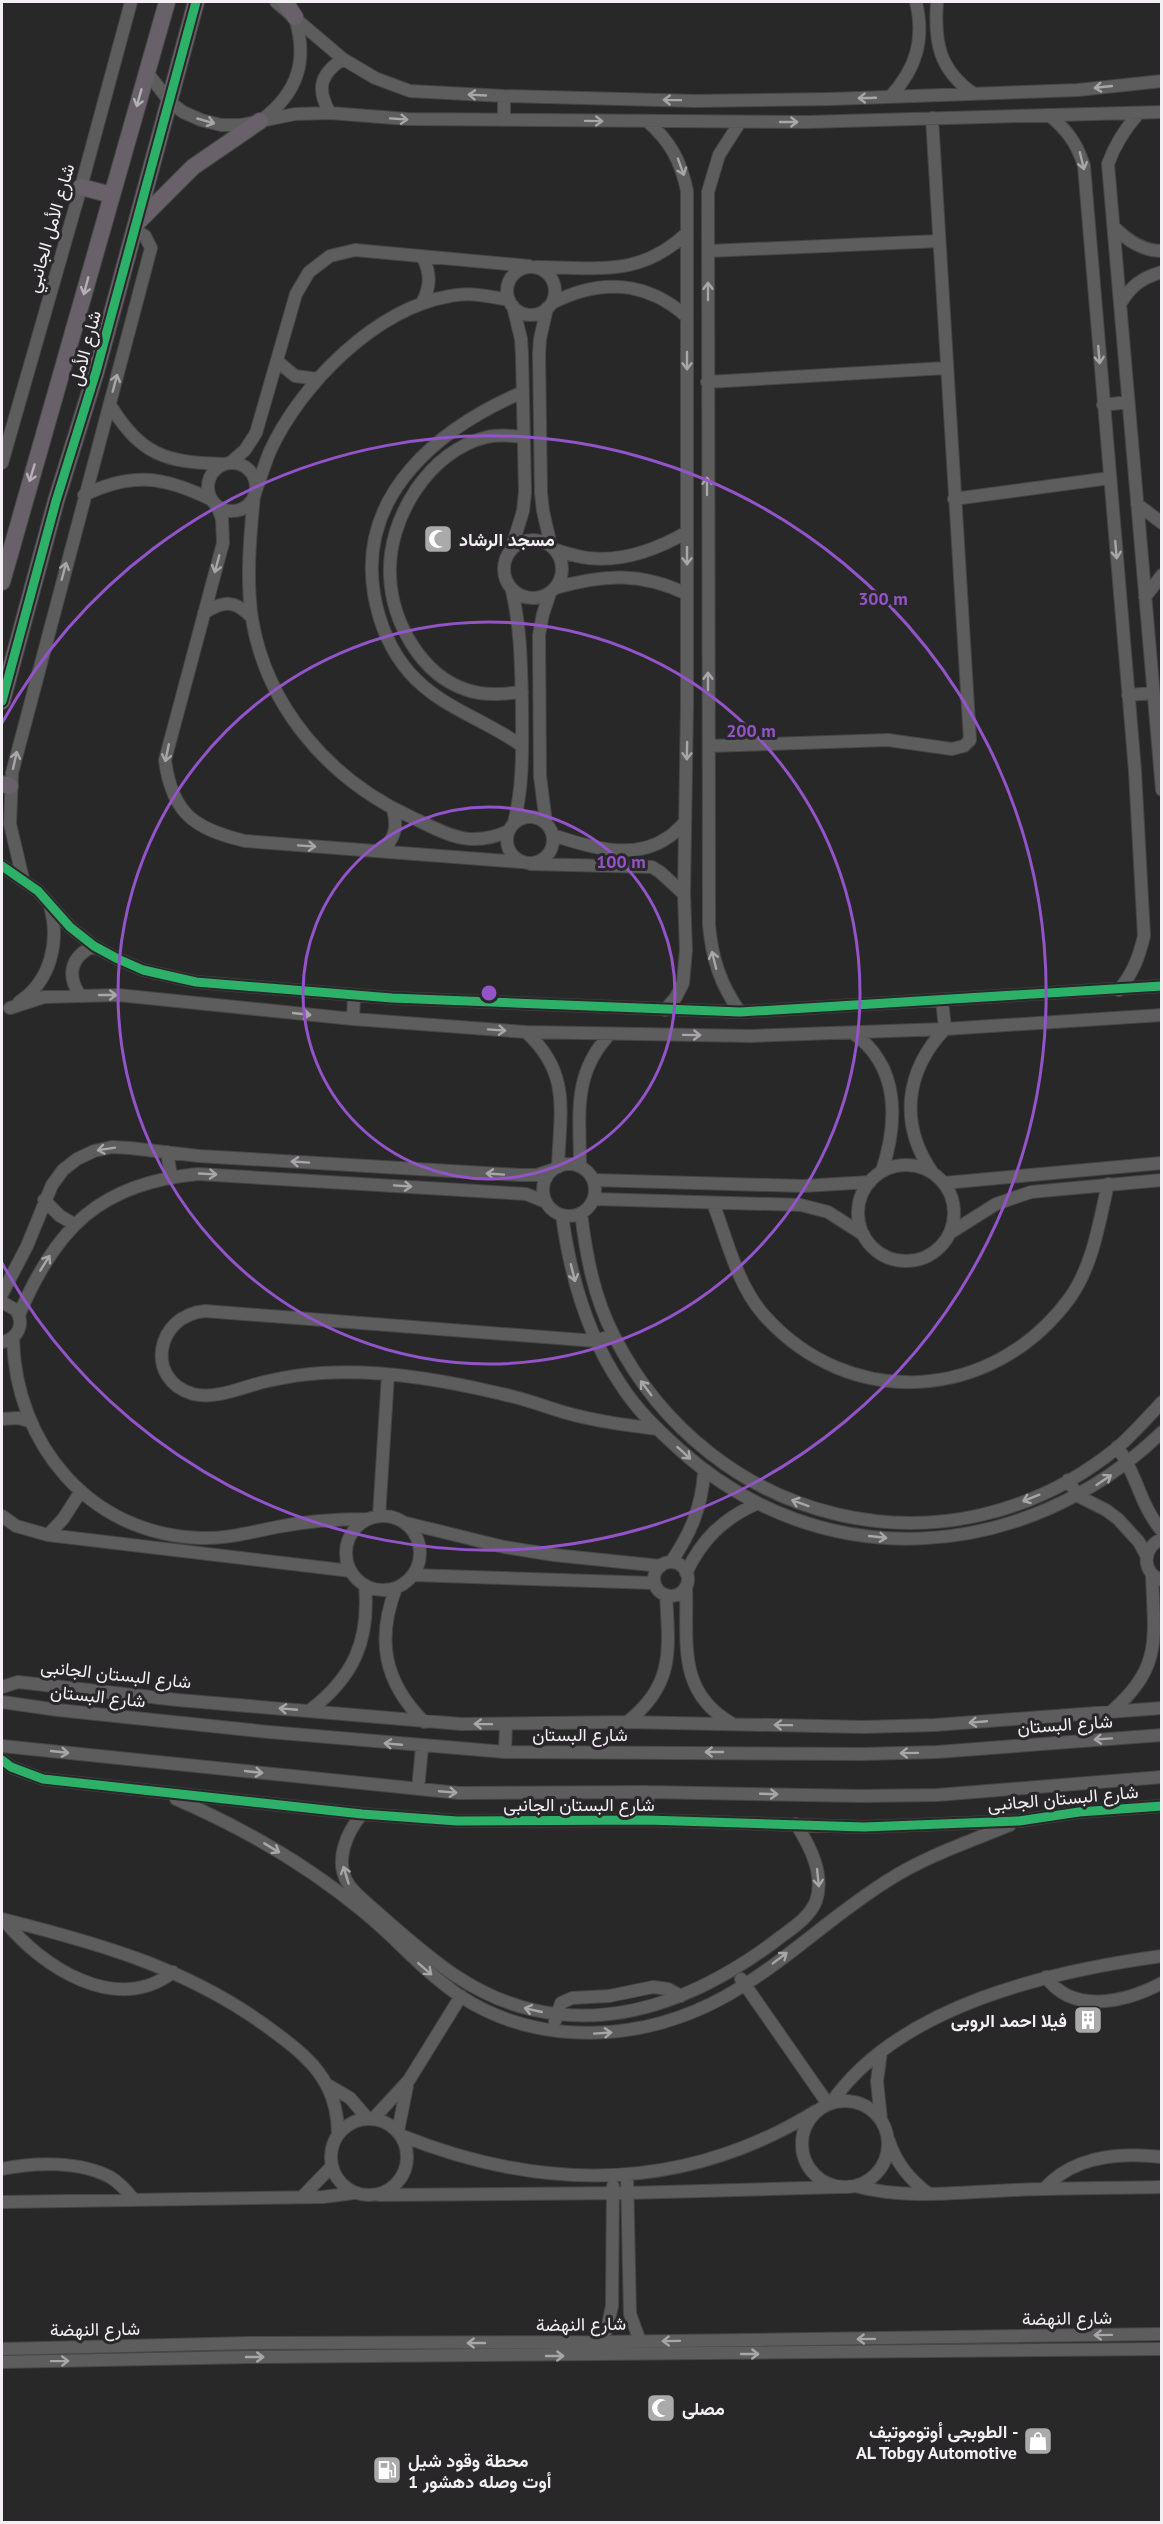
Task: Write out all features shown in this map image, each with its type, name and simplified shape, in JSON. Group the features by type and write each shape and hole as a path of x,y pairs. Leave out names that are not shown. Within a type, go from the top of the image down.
{"main road":[{"name":"شارع الأمل","path":"2,582 167,2"},
{"name":"شارع الأمل","path":"2,701 56,501 96,372 196,2"},
{"path":"285,2 295,17"},
{"path":"134,227 193,168 260,121"},
{"path":"81,187 112,195"}],"street":[{"name":"شارع الأمل الجانبي","path":"2,463 81,187 130,2"},
{"path":"276,2 343,59 375,78 410,91 696,101 831,99 1078,90 1161,81"},
{"path":"890,97 903,83 918,52 916,2"},
{"path":"937,2 939,51 946,69 958,83 974,94"},
{"path":"260,121 276,109 289,94 297,76 301,56 301,36 295,17"},
{"path":"330,113 322,99 322,82 329,68 343,59"},
{"path":"146,71 170,102 183,112 221,125 241,125 295,114 330,113 407,119 832,122 1161,112"},
{"path":"504,96 504,120"},
{"path":"831,99 832,122"},
{"path":"1138,114 1120,137 1108,164 1161,790"},
{"path":"1049,115 1066,129 1078,146 1083,166 1128,695 1144,936 1130,976 1119,990"},
{"path":"710,746 888,741 952,749 964,746 970,740 932,118"},
{"path":"647,121 675,152 683,171 687,191 687,705 684,894 686,950 683,983 676,997 665,1010"},
{"path":"740,122 724,146 712,173 708,192 707,382 711,948 726,992 740,1012"},
{"path":"23,879 12,834 6,785 151,248 145,236 134,227"},
{"path":"1114,227 1126,239 1141,247 1161,251"},
{"path":"684,894 652,867 525,863 245,841 214,834 193,821 176,801 168,782 165,760 223,543 222,519 207,489 209,479 214,470 227,464 245,450 256,433 296,294 309,272 330,256 355,250 533,267 630,266 661,254 687,234"},
{"path":"708,251 939,242"},
{"path":"422,256 428,267 430,279 428,292 422,303"},
{"path":"533,267 547,272 553,281 555,292 540,339 542,502 553,548 561,559 562,570 543,614 539,635 540,776 546,823 553,835 553,845 548,855 540,861 525,863 508,849 507,840 522,783 522,692 521,634 512,591 505,580 503,569 523,511 524,437 521,339 507,289 511,278 519,270 533,267"},
{"path":"1120,304 1130,289 1144,278 1161,272"},
{"path":"84,495 107,484 132,478 157,480 184,486 228,512 239,511 248,505 255,493 271,450 293,414 318,380 340,356 365,335 393,317 422,303 451,296 480,295 511,303 530,314 539,313 572,292 627,288 650,292 670,302 687,317"},
{"path":"277,361 295,376 318,380"},
{"path":"707,382 946,368"},
{"path":"522,746 487,723 458,711 431,694 409,671 391,645 378,616 372,582 374,548 383,514 399,483 421,456 444,436 487,408 523,392"},
{"path":"1103,405 1128,402"},
{"path":"110,405 124,427 141,445 163,457 193,463 240,465 249,470 255,479 249,570 252,618 262,658 279,698 303,735 334,767 367,794 393,810 459,839 476,841 493,838 530,817 546,823"},
{"path":"687,419 707,420"},
{"path":"522,692 495,695 468,690 443,678 423,659 405,634 394,605 390,575 393,542 404,510 422,482 440,462 462,446 487,437 506,435 524,437"},
{"path":"954,499 1110,478"},
{"path":"1137,504 1161,523"},
{"path":"512,547 531,539 589,558 623,556 657,548 687,532"},
{"path":"1145,597 1161,575"},
{"path":"512,591 531,599 587,579 620,577 643,578 666,584 687,594"},
{"path":"204,613 216,605 230,603 243,608 252,618"},
{"path":"1128,695 1153,693"},
{"path":"687,705 708,705"},
{"path":"381,851 390,844 395,832 396,820 393,810"},
{"path":"553,835 585,847 619,850 644,848 667,838 686,822"},
{"path":"2,867 23,879 50,904 70,927 94,946 118,959 169,977 354,996 740,1012 1161,986"},
{"path":"6,1009 24,999 36,986 52,955 55,938 50,904"},
{"path":"80,995 73,985 71,973 74,960 83,951 94,946"},
{"path":"6,1009 44,997 118,995 353,1019 526,1032 751,1036 945,1029 1161,1015"},
{"path":"353,1019 354,996"},
{"path":"942,1000 945,1029 923,1056 911,1089 912,1125 919,1150 932,1172 944,1183 951,1195 954,1221 950,1234"},
{"path":"526,1032 551,1060 558,1078 561,1097 555,1169 548,1176 543,1189 546,1202"},
{"path":"853,1033 875,1052 888,1078 892,1127 882,1171"},
{"path":"580,1166 583,1080 588,1063 597,1048 609,1035"},
{"path":"2,1294 27,1246 44,1200 63,1170 77,1159 94,1151 112,1147 520,1175 537,1175 573,1164 580,1166 590,1174 593,1180 594,1199 581,1214 562,1215 556,1213 546,1202 526,1194 198,1174 171,1176 133,1187 115,1195 74,1224 42,1267 19,1315 20,1325 7,1340 17,1380 28,1420 53,1462 81,1491 128,1521 154,1530 181,1537 218,1538 311,1522 373,1517 397,1518 406,1523 504,1547 554,1555 666,1564 683,1567 686,1573"},
{"path":"167,1152 171,1176"},
{"path":"944,1183 1161,1163"},
{"path":"932,1172 916,1166 898,1166 882,1171 870,1182 862,1194 859,1222 864,1235 873,1247 885,1256 899,1261 914,1261 929,1256 950,1234 980,1213 1013,1197 1031,1192 1161,1180"},
{"path":"593,1180 802,1186 870,1182"},
{"path":"713,1203 742,1279 763,1313 770,1320 791,1340 824,1363 862,1377 900,1383 940,1381 978,1371 1014,1353 1045,1328 1070,1297 1088,1262 1108,1184"},
{"path":"594,1199 801,1205 841,1219 864,1235"},
{"path":"44,1200 60,1216 74,1224"},
{"path":"581,1214 588,1262 613,1335 640,1381 660,1407 708,1453 737,1473 769,1491 826,1512 857,1519 928,1522 964,1518 1024,1501 1068,1480 1117,1447 1161,1402"},
{"path":"562,1215 574,1280 596,1341 620,1384 657,1429 704,1472 756,1504 788,1517 820,1528 854,1534 920,1539 964,1534 1017,1522 1078,1496 1128,1462 1161,1432"},
{"path":"2,1302 12,1306 19,1315"},
{"path":"613,1335 596,1341 205,1311 193,1312 177,1321 166,1335 162,1348 162,1361 167,1374 174,1383 194,1394 220,1394 270,1380 321,1373 388,1375 477,1388 587,1418 657,1429"},
{"path":"373,1517 388,1375"},
{"path":"2,1419 28,1420"},
{"path":"1117,1447 1128,1462 1140,1496 1161,1531"},
{"path":"686,1586 677,1594 666,1595 654,1583 655,1573 682,1546 699,1510 704,1472"},
{"path":"1068,1480 1078,1496 1106,1510 1139,1542 1146,1555 1147,1566 1157,1578 1155,1648 1144,1677 1125,1701 1113,1710"},
{"path":"48,1535 70,1510 81,1491"},
{"path":"732,1724 718,1716 706,1705 690,1677 686,1573 695,1554 707,1538 729,1518 756,1504"},
{"path":"2,1516 16,1526 48,1535 351,1571"},
{"path":"373,1517 356,1528 348,1542 346,1557 351,1571 365,1585 380,1590 396,1588 413,1575 420,1559 416,1535 406,1523"},
{"path":"854,1534 857,1519"},
{"path":"1146,1555 1152,1545 1161,1539"},
{"path":"413,1575 654,1583"},
{"path":"309,1711 340,1683 356,1656 365,1626 365,1585"},
{"path":"396,1588 386,1623 387,1660 400,1694 424,1722"},
{"path":"627,1722 641,1711 662,1682 669,1647 666,1595"},
{"name":"شارع البستان الجانبى","path":"2,1687 18,1682 177,1700 424,1722 506,1725 627,1722 863,1727 935,1725 1161,1708"},
{"name":"شارع البستان","path":"2,1702 69,1711 422,1747 505,1752 863,1754 937,1752 1161,1735"},
{"path":"505,1752 506,1725"},
{"path":"2,1746 418,1789 505,1794 648,1792 937,1795 1161,1777"},
{"path":"418,1789 422,1747"},
{"name":"شارع البستان الجانبى","path":"2,1760 11,1767 43,1779 362,1814 457,1821 647,1820 864,1827 1019,1821 1079,1812 1161,1806"},
{"path":"647,1820 648,1792"},
{"path":"164,1793 239,1828 324,1881 366,1914 424,1969 461,1996 502,2018 553,2031 602,2033 650,2025 704,2007 745,1984 889,1879 949,1850 1019,1821"},
{"path":"362,1814 347,1837 343,1851 344,1875 354,1891 429,1958 465,1983 510,2004 556,2014 586,2016 620,2013 654,2006 681,1996 735,1970 809,1914 816,1901 819,1888 818,1874 810,1848 796,1824"},
{"path":"3,1919 39,1956 66,1973 95,1984 138,1989 163,1980 173,1972"},
{"path":"3,1919 94,1945 173,1972 208,1988 260,2020 307,2060 326,2084 337,2114 338,2135 332,2150 332,2166 339,2182 354,2193"},
{"path":"338,2135 351,2123 370,2119 386,2123 399,2133 459,2156 489,2164 550,2174 613,2176 672,2169 725,2155 777,2134 829,2103 854,2075 881,2052 956,2009 1009,1988 1046,1977 1107,1964 1161,1956"},
{"path":"735,1970 829,2103"},
{"path":"1046,1977 1065,1995 1090,2002 1131,1995 1161,1983"},
{"path":"553,2031 561,2003 572,1998 609,1996 653,1987 668,1989 681,1996"},
{"path":"370,2119 409,2080 461,1996"},
{"path":"881,2052 877,2081 881,2120 895,2157 906,2174 929,2194"},
{"path":"379,2195 397,2184 404,2175 408,2154 399,2133 409,2080"},
{"path":"326,2084 351,2098 370,2119"},
{"path":"829,2103 850,2101 859,2103 868,2107 881,2120"},
{"path":"816,2111 803,2132 804,2156 816,2176 839,2187"},
{"path":"855,2186 869,2179 881,2168 887,2154 888,2138"},
{"path":"1044,2189 1063,2171 1088,2161 1122,2156 1161,2157"},
{"path":"2,2169 52,2165 92,2170 112,2179 134,2200"},
{"path":"302,2197 332,2166"},
{"path":"627,2175 630,2314 640,2342 640,2355"},
{"path":"599,2342 607,2329 612,2306 613,2176"},
{"path":"2,2202 302,2197 354,2193 370,2196 628,2193 855,2186 891,2193 929,2194 1161,2187"},
{"name":"شارع النهضة","path":"2,2349 250,2343 640,2342 1161,2334"},
{"path":"907,2338 907,2353"},
{"name":"شارع النهضة","path":"2,2362 262,2357 1161,2349"}],"cycle path":[{"path":"2,701 56,501 96,372 196,2"},
{"path":"2,866 38,891 70,927 94,946 143,970 196,982 392,998 740,1012 1162,986"},
{"path":"2,1760 11,1767 43,1779 362,1814 457,1821 647,1820 864,1827 1019,1821 1079,1812 1162,1806"}],"place":[{"name":"مسجد الرشاد","path":"438,539"},
{"name":"فيلا احمد الروبى","path":"1088,2020"},
{"name":"مصلى","path":"661,2408"},
{"name":"الطوبجى أوتوموتيف - AL Tobgy Automotive","path":"1038,2441"},
{"name":"محطة وقود شيل أوت وصله دهشور 1","path":"387,2470"}]}
